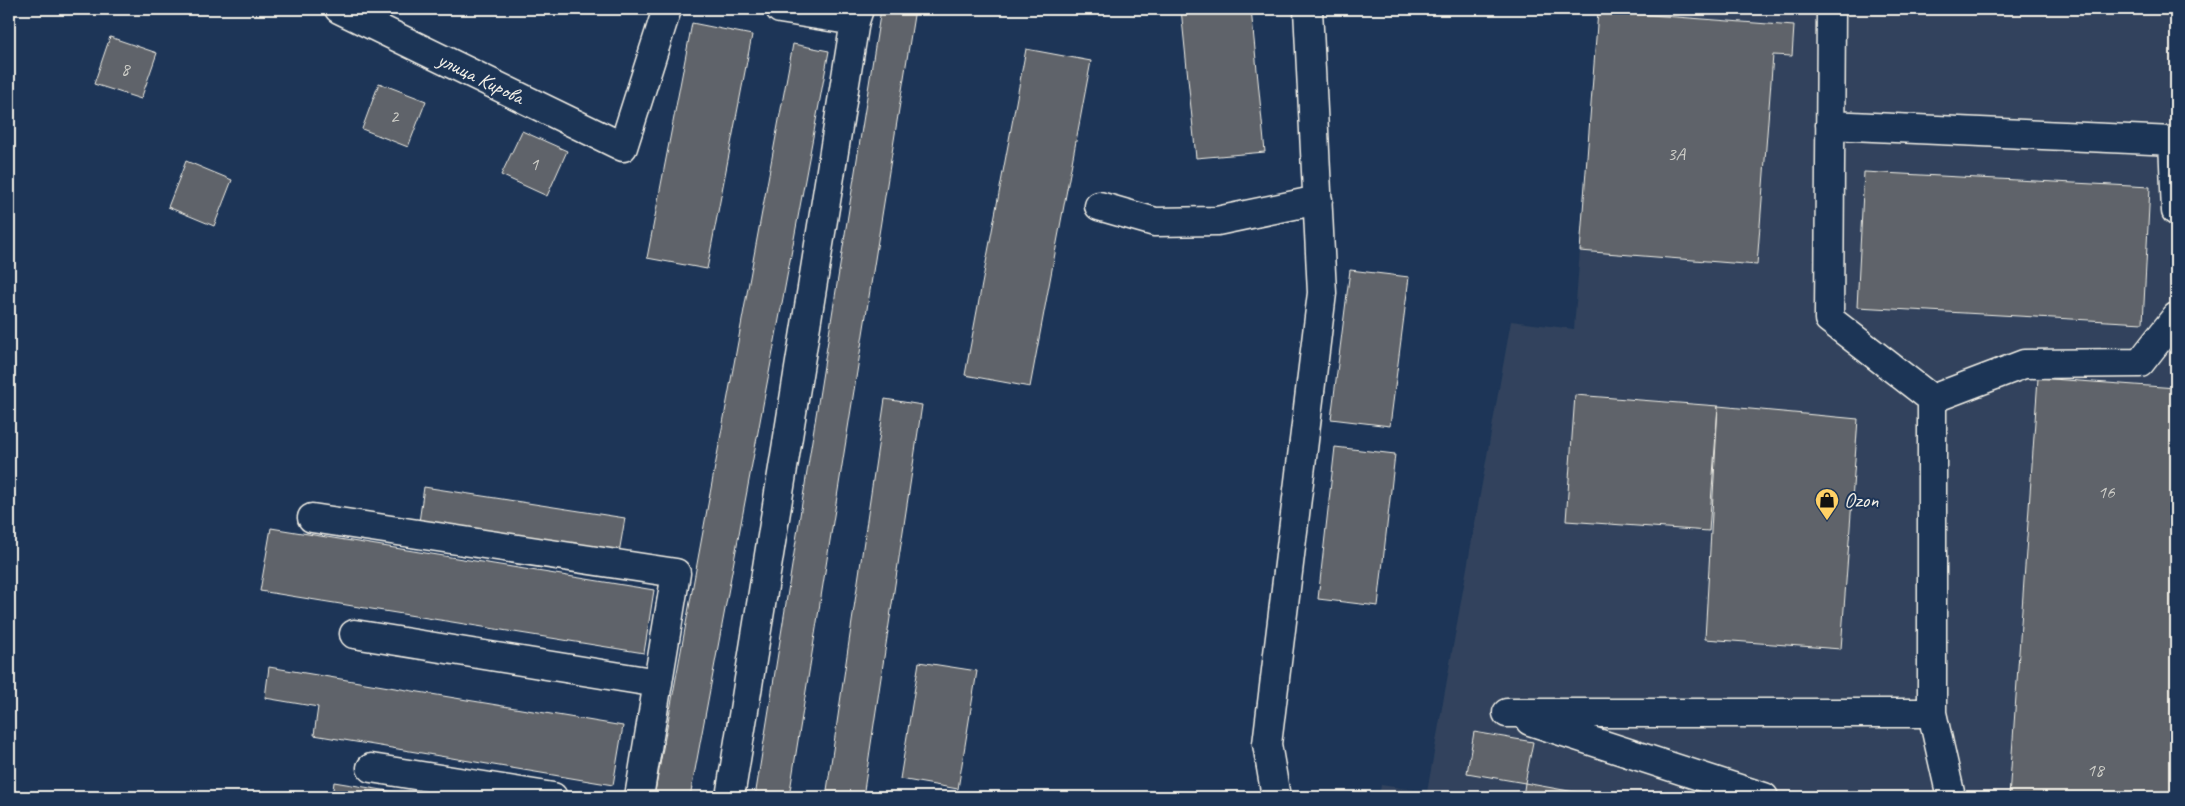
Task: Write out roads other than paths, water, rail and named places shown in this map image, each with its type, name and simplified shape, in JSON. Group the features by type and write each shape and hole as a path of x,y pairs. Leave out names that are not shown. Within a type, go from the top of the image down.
{"street":[{"name":"улица Кирова","path":"339,9 623,147 667,9"},
{"path":"730,797 857,15 780,9"},
{"path":"1276,797 1267,744 1322,293 1308,9"},
{"path":"1831,9 1829,319 1932,399"},
{"path":"1830,125 2173,141 2176,211"},
{"path":"1099,206 1155,222 1217,221 1318,200"},
{"path":"1932,399 2024,364 2140,363 2176,317"},
{"path":"1932,399 1932,713 1950,797"},
{"path":"312,518 676,573 640,797"},
{"path":"354,634 658,683"},
{"path":"1764,797 1507,713 1932,713"},
{"path":"370,768 553,797"}],"place":[{"name":"Ozon","path":"1827,521"}]}
